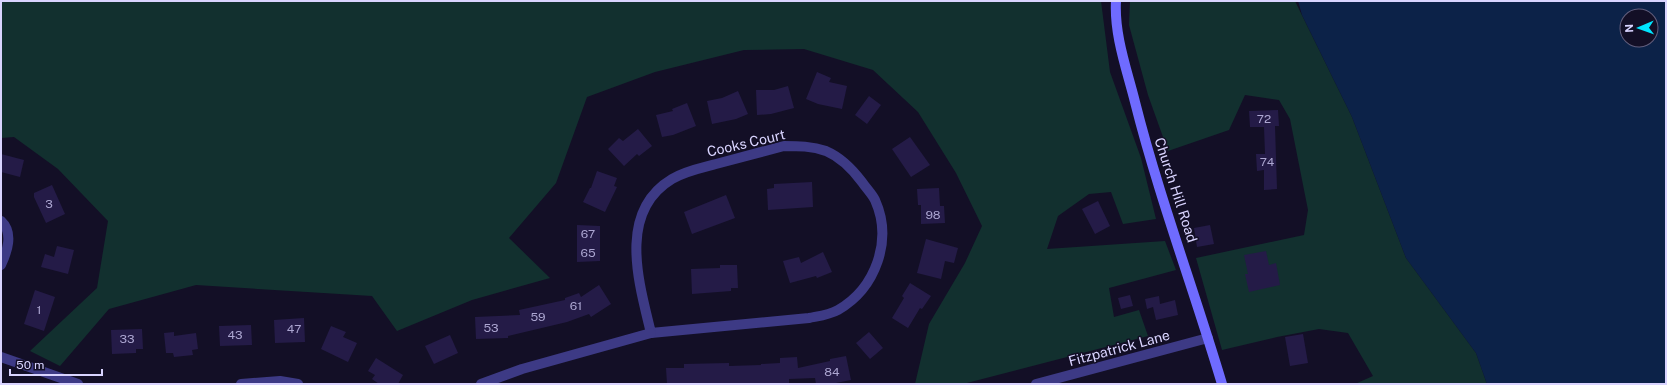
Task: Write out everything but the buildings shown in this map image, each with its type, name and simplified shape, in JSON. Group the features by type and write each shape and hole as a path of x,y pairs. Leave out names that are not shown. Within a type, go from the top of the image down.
{"street":[{"name":"Church Hill Road","path":"1116,1 1121,46 1145,141 1222,384"},
{"name":"Cooks Court","path":"481,384 522,369 650,333 809,318 838,310 858,294 870,279 877,264 883,234 880,217 874,199 855,172 827,152 808,146 784,146 688,171 672,179 653,196 645,208 639,222 636,240 639,282 650,333"},
{"path":"1,221 7,229 9,235 5,257 1,265"},
{"name":"Fitzpatrick Lane","path":"1036,384 1208,338"},
{"path":"1,357 78,384"},
{"path":"241,384 280,381 298,384"}],"green space":[{"path":"1,1 1101,1 1110,72 1141,158 1156,219 1123,224 1111,192 1089,194 1058,216 1047,249 1165,241 1176,270 1109,288 1114,317 1139,310 1148,336 963,384 915,384 929,324 965,263 982,226 956,173 918,112 873,70 804,49 744,50 655,72 587,97 556,183 509,238 550,278 472,300 397,331 372,296 196,285 109,309 60,366 30,351 97,288 108,221 58,169 14,137 1,138"},
{"path":"1130,1 1295,1 1352,117 1406,258 1476,353 1487,384 1355,384 1373,376 1348,333 1319,329 1222,350 1196,258 1304,235 1308,210 1290,119 1279,100 1245,95 1229,130 1168,151 1148,95 1129,25"}],"water":[{"path":"1298,1 1666,1 1666,384 1487,384 1476,353 1406,258 1352,117 1302,15"}]}
